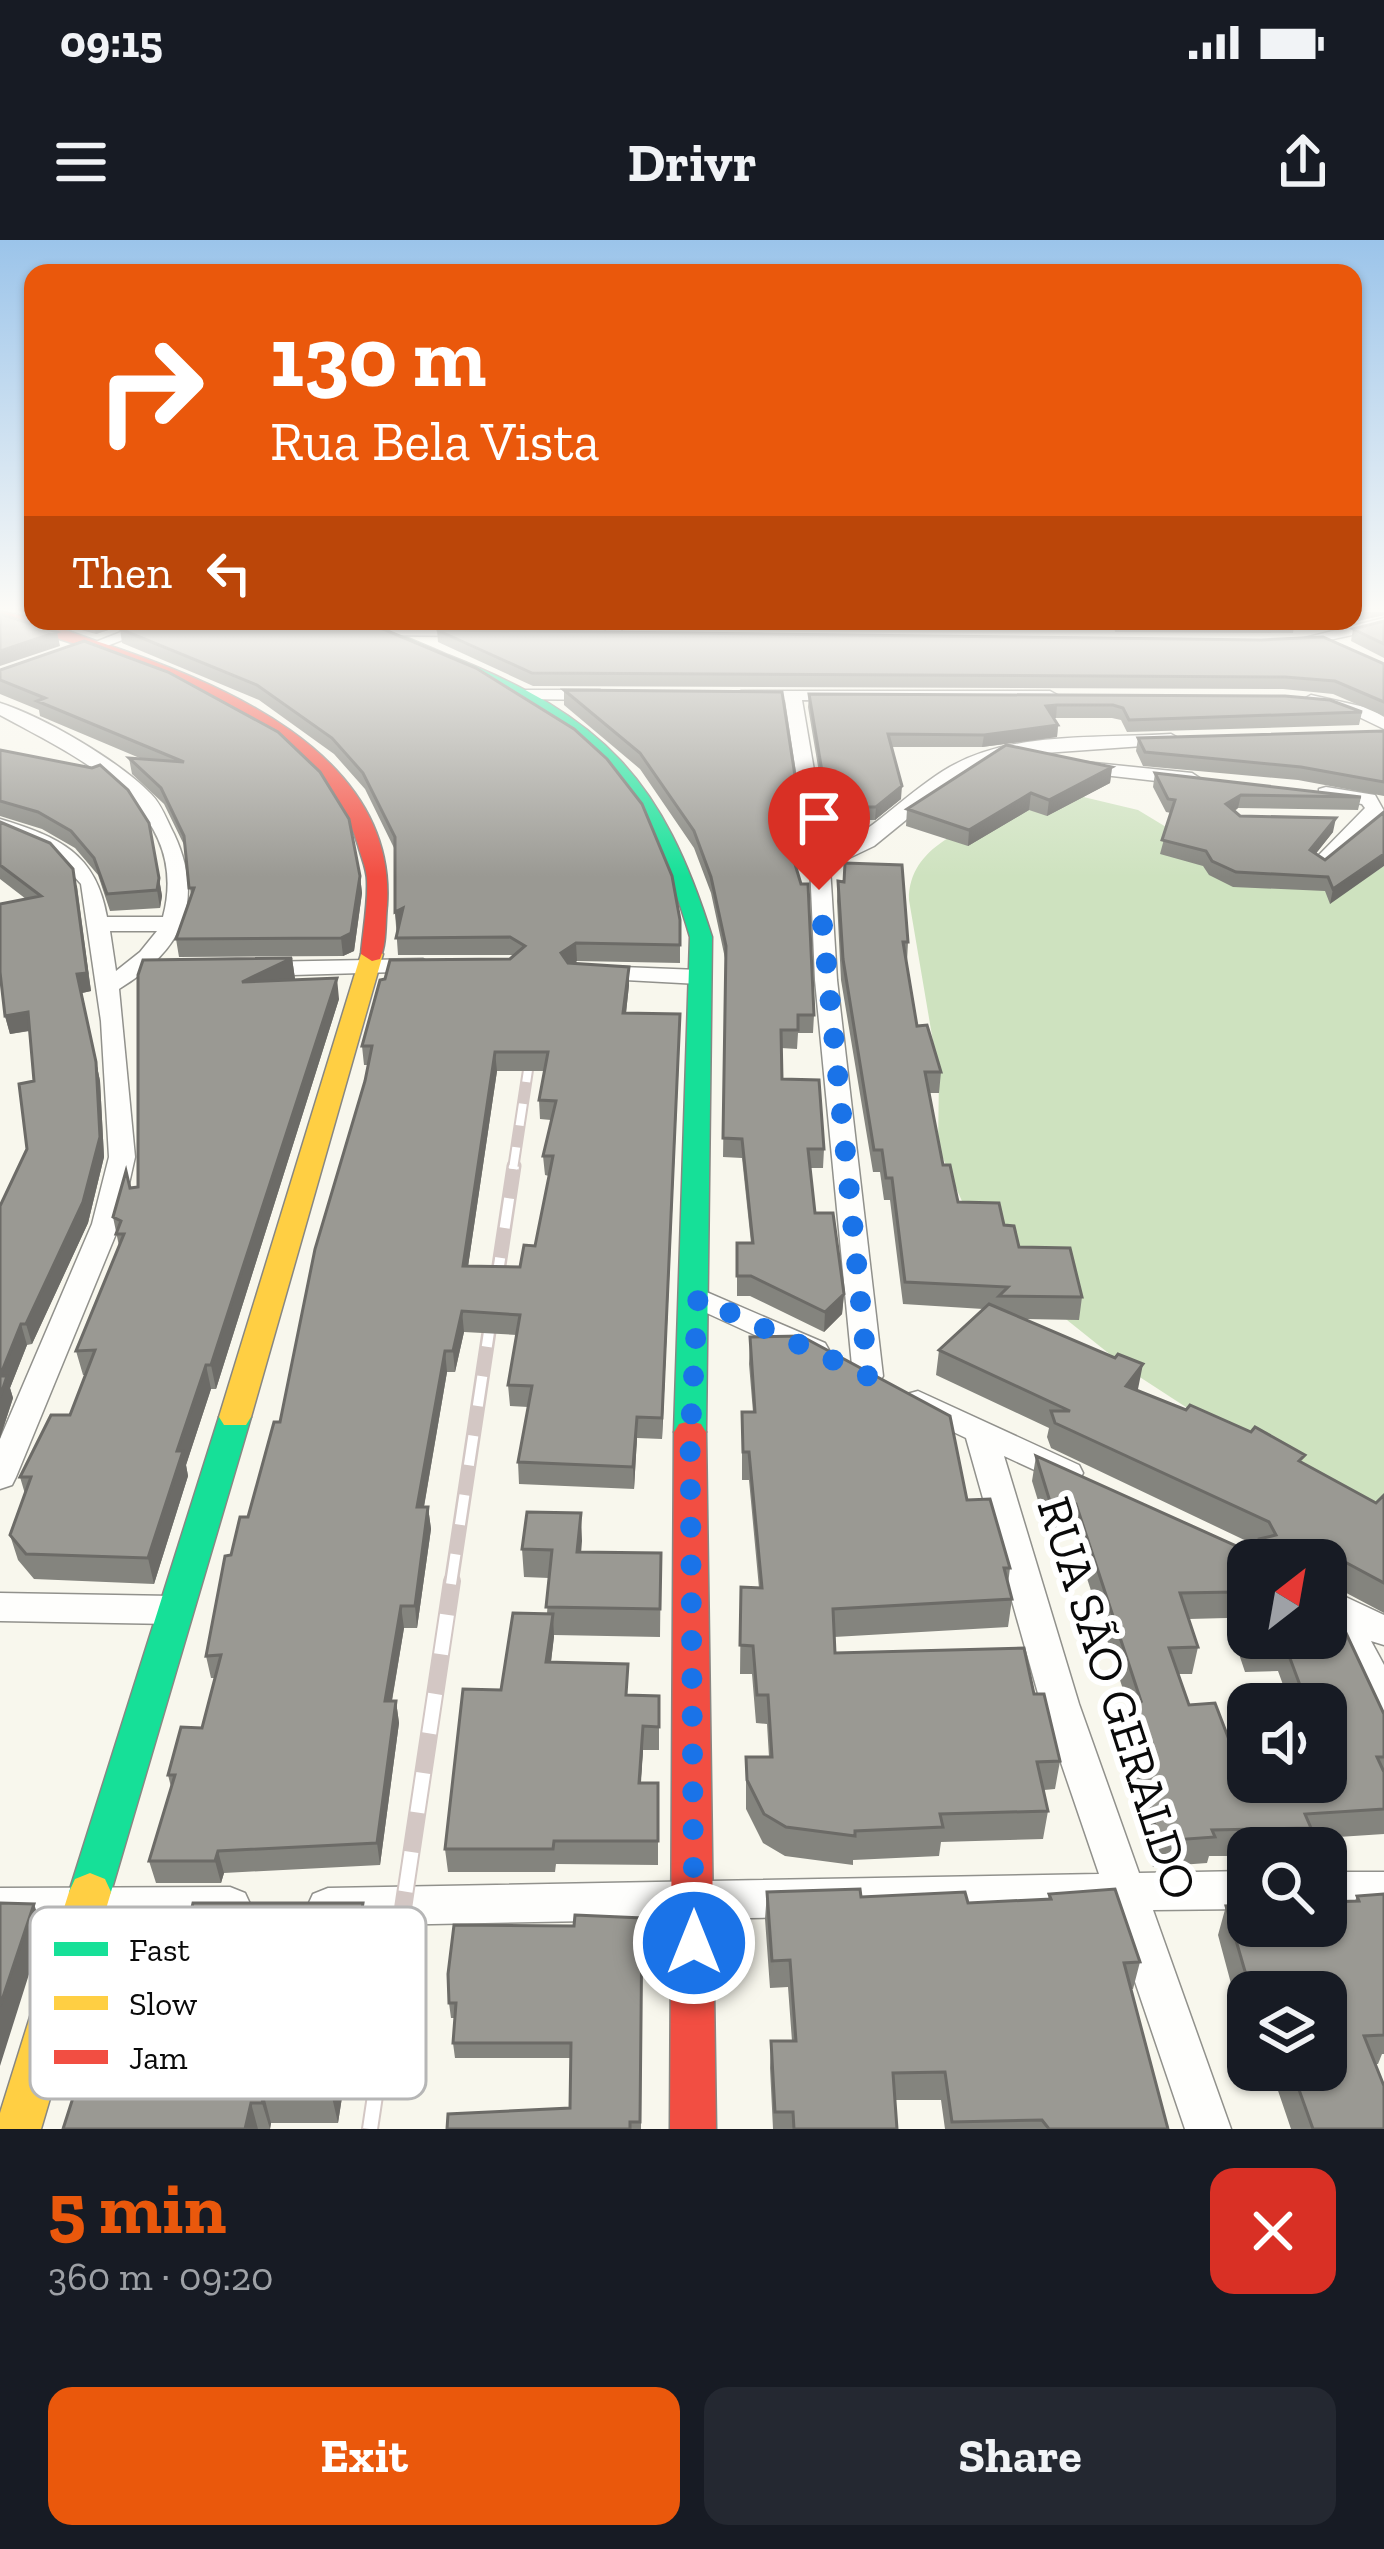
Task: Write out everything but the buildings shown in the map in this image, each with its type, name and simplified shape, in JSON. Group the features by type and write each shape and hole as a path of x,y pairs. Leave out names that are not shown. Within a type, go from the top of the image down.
{"street":[{"path":"88,1906 172,1610 350,1038 377,925 380,874 364,814 302,744 256,715 219,700"},
{"path":"533,700 620,766 660,817 692,892 700,937 698,1298 690,1438 693,2129"},
{"path":"794,700 820,864 826,980 868,1376"},
{"path":"1303,700 1353,708 1384,724"},
{"path":"0,708 128,787 152,807 174,852 181,884 173,924 140,969 106,987"},
{"path":"1352,734 1384,734"},
{"path":"820,864 893,825 948,776 981,757 1014,748 1184,738"},
{"path":"1014,748 1095,771 1207,781"},
{"path":"61,765 128,787"},
{"path":"1299,790 1372,801 1376,812 1346,835 1321,864"},
{"path":"1328,820 1366,823"},
{"path":"0,825 32,834 79,864 94,893 116,1049 121,1174 106,1225 0,1477"},
{"path":"98,924 173,924"},
{"path":"240,970 448,966"},
{"path":"140,969 180,970"},
{"path":"577,972 699,977"},
{"path":"698,1298 1104,1491"},
{"name":"RUA SÃO GERALDO","path":"981,1434 1060,1703 1208,2129"},
{"path":"0,1606 172,1610"},
{"path":"1347,1612 1384,1630"},
{"path":"1347,1635 1384,1701"},
{"path":"0,1907 1227,1890"},
{"path":"1347,1891 1384,1892"},
{"path":"18,2129 30,2091"}],"green space":[{"path":"1075,795 1138,810 1176,833 1354,886 1384,866 1384,1512 1195,1413 1132,1372 1057,1312 969,1217 938,1147 939,1077 909,900 914,875 927,855 971,826"}],"railway":[{"path":"513,1169 533,1037"},
{"path":"451,1584 514,1166"},
{"path":"403,1907 452,1581"},
{"path":"370,2129 374,2099"}],"traffic: fast":[{"path":"531,700 573,726 615,764 651,810 680,867 701,937 690,1432"},
{"path":"90,1892 235,1417"}],"traffic: slow":[{"path":"235,1417 372,954"},
{"path":"85,1907 90,1892"},
{"path":"18,2129 30,2090"}],"traffic: jam":[{"path":"227,700 266,721 320,763 359,815 378,878 372,954"},
{"path":"690,1432 693,2129"}],"route":[{"path":"694,1943 695,1528 690,1438 698,1298 868,1376 819,890"}]}
